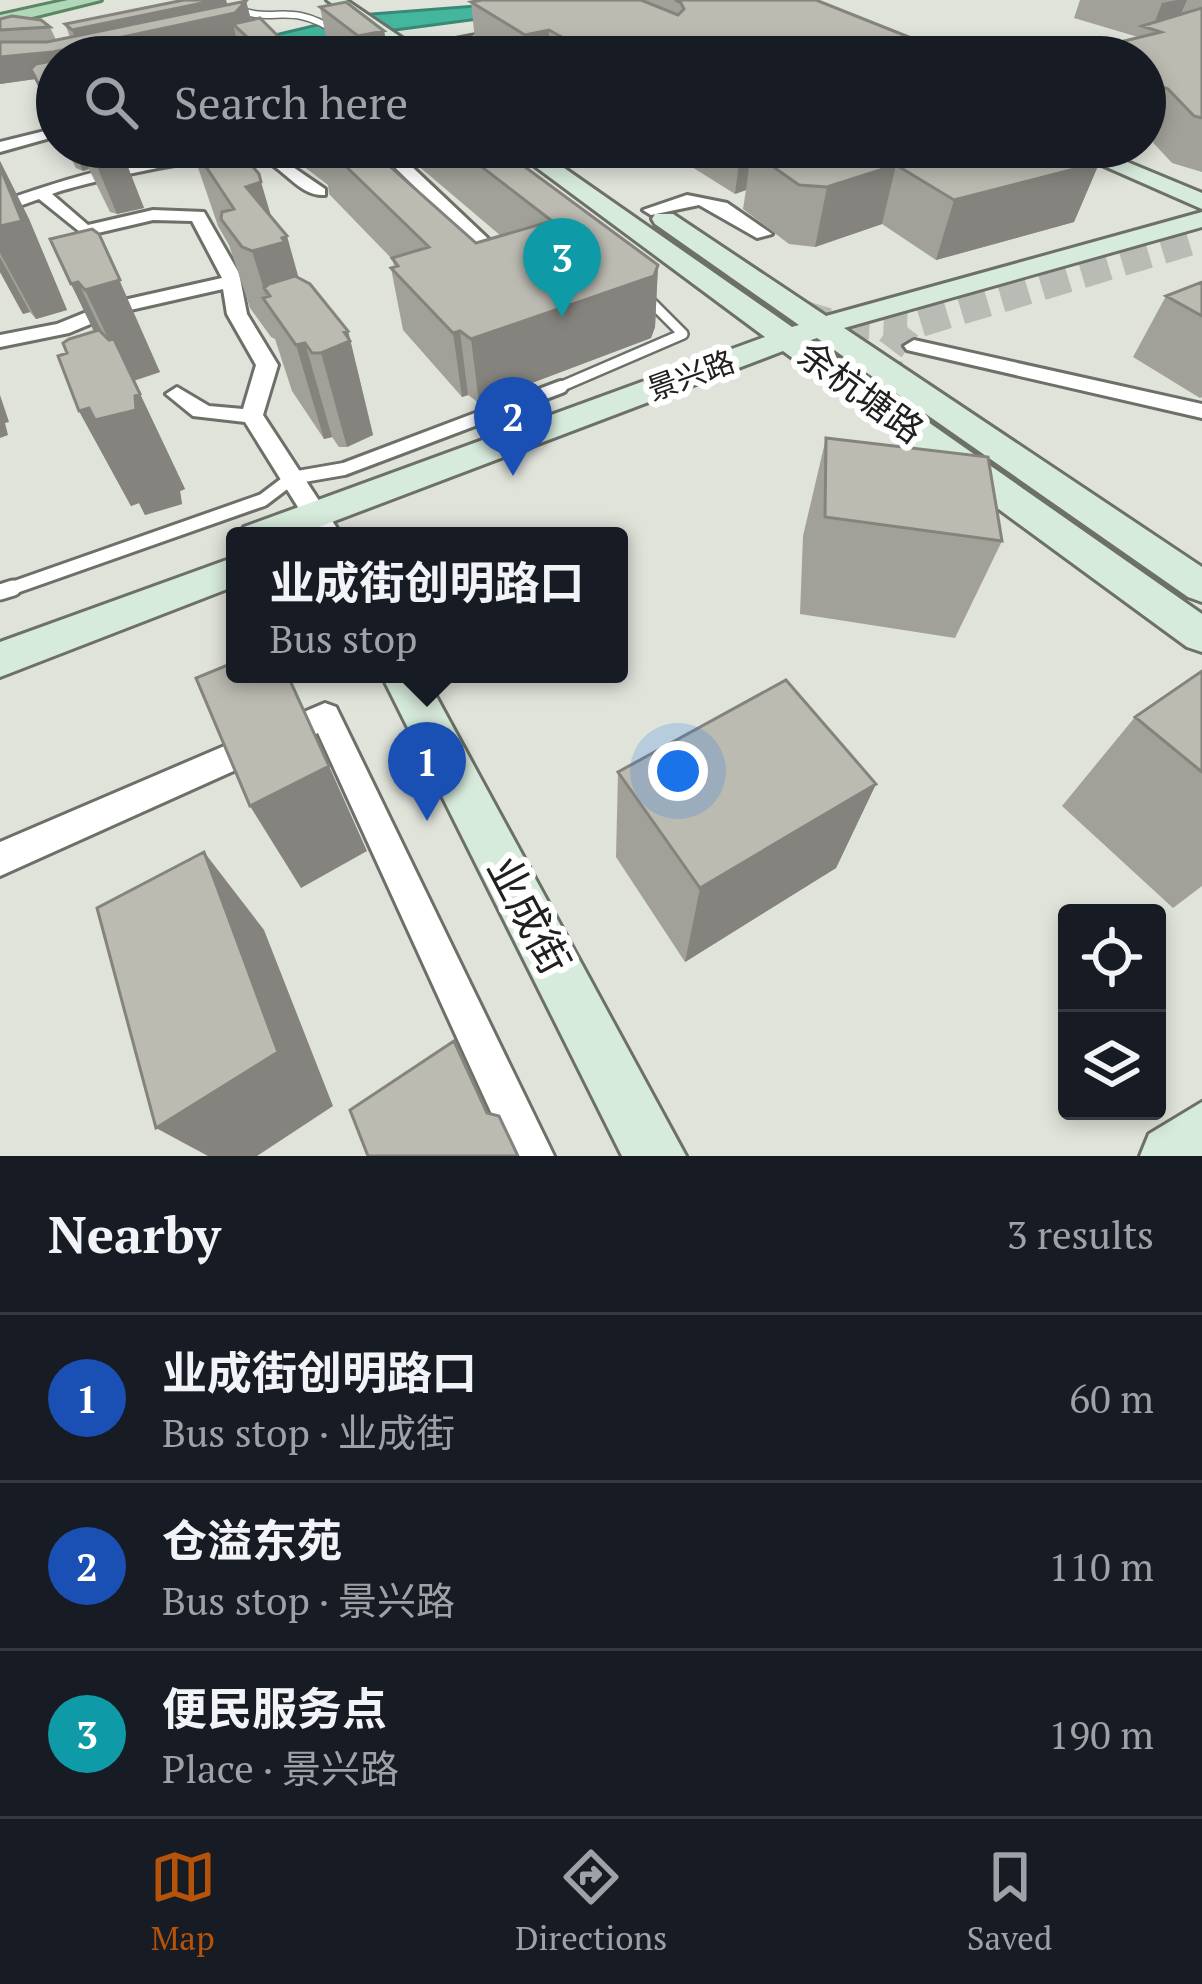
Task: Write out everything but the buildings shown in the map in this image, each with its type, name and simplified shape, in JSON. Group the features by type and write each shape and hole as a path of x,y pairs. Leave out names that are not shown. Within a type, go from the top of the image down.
{"main road":[{"path":"0,16 53,0"},
{"path":"0,16 92,0"}],"street":[{"path":"309,0 357,14 372,36"},
{"path":"334,8 366,36"},
{"path":"487,36 517,32"},
{"path":"0,147 36,152"},
{"path":"0,208 41,193 54,168"},
{"path":"285,168 319,192"},
{"path":"404,168 494,254"},
{"name":"余杭塘路","path":"552,168 1202,587"},
{"path":"569,168 688,248"},
{"name":"余杭塘路","path":"586,168 651,211 1202,636"},
{"path":"1122,168 1202,202"},
{"path":"1143,168 1202,193"},
{"path":"41,193 83,238 153,215 198,216 231,282 238,314 268,365 252,415"},
{"path":"651,211 695,196 763,234"},
{"name":"景兴路","path":"335,527 814,337 1202,218"},
{"name":"景兴路","path":"814,337 1202,233"},
{"path":"0,341 231,282"},
{"path":"92,283 111,309"},
{"path":"914,346 1202,411"},
{"path":"177,394 186,405 211,414 252,415"},
{"path":"252,415 323,527"},
{"path":"0,632 226,547"},
{"path":"0,660 226,574"},
{"name":"业成街","path":"407,683 655,1156"},
{"path":"0,859 325,716 532,1156"},
{"path":"1172,1156 1202,1133"}],"lane":[{"path":"226,4 249,17"},
{"path":"228,22 288,10 334,8"},
{"path":"721,207 742,200"},
{"path":"0,592 263,500 292,478 344,469 627,362 683,334 673,319 639,291"}],"shaded area":[{"path":"475,6 478,19 360,36 271,36 359,15"}],"tunnel":[{"path":"907,327 1202,238"},
{"path":"686,248 861,376"},
{"path":"801,314 835,324 907,327"},
{"path":"890,390 888,352 907,327"},
{"path":"890,387 960,448"}],"place":[{"name":"便民服务点","path":"562,317"},
{"name":"仓溢东苑","path":"513,476"},
{"name":"业成街创明路口","path":"427,821"}]}
